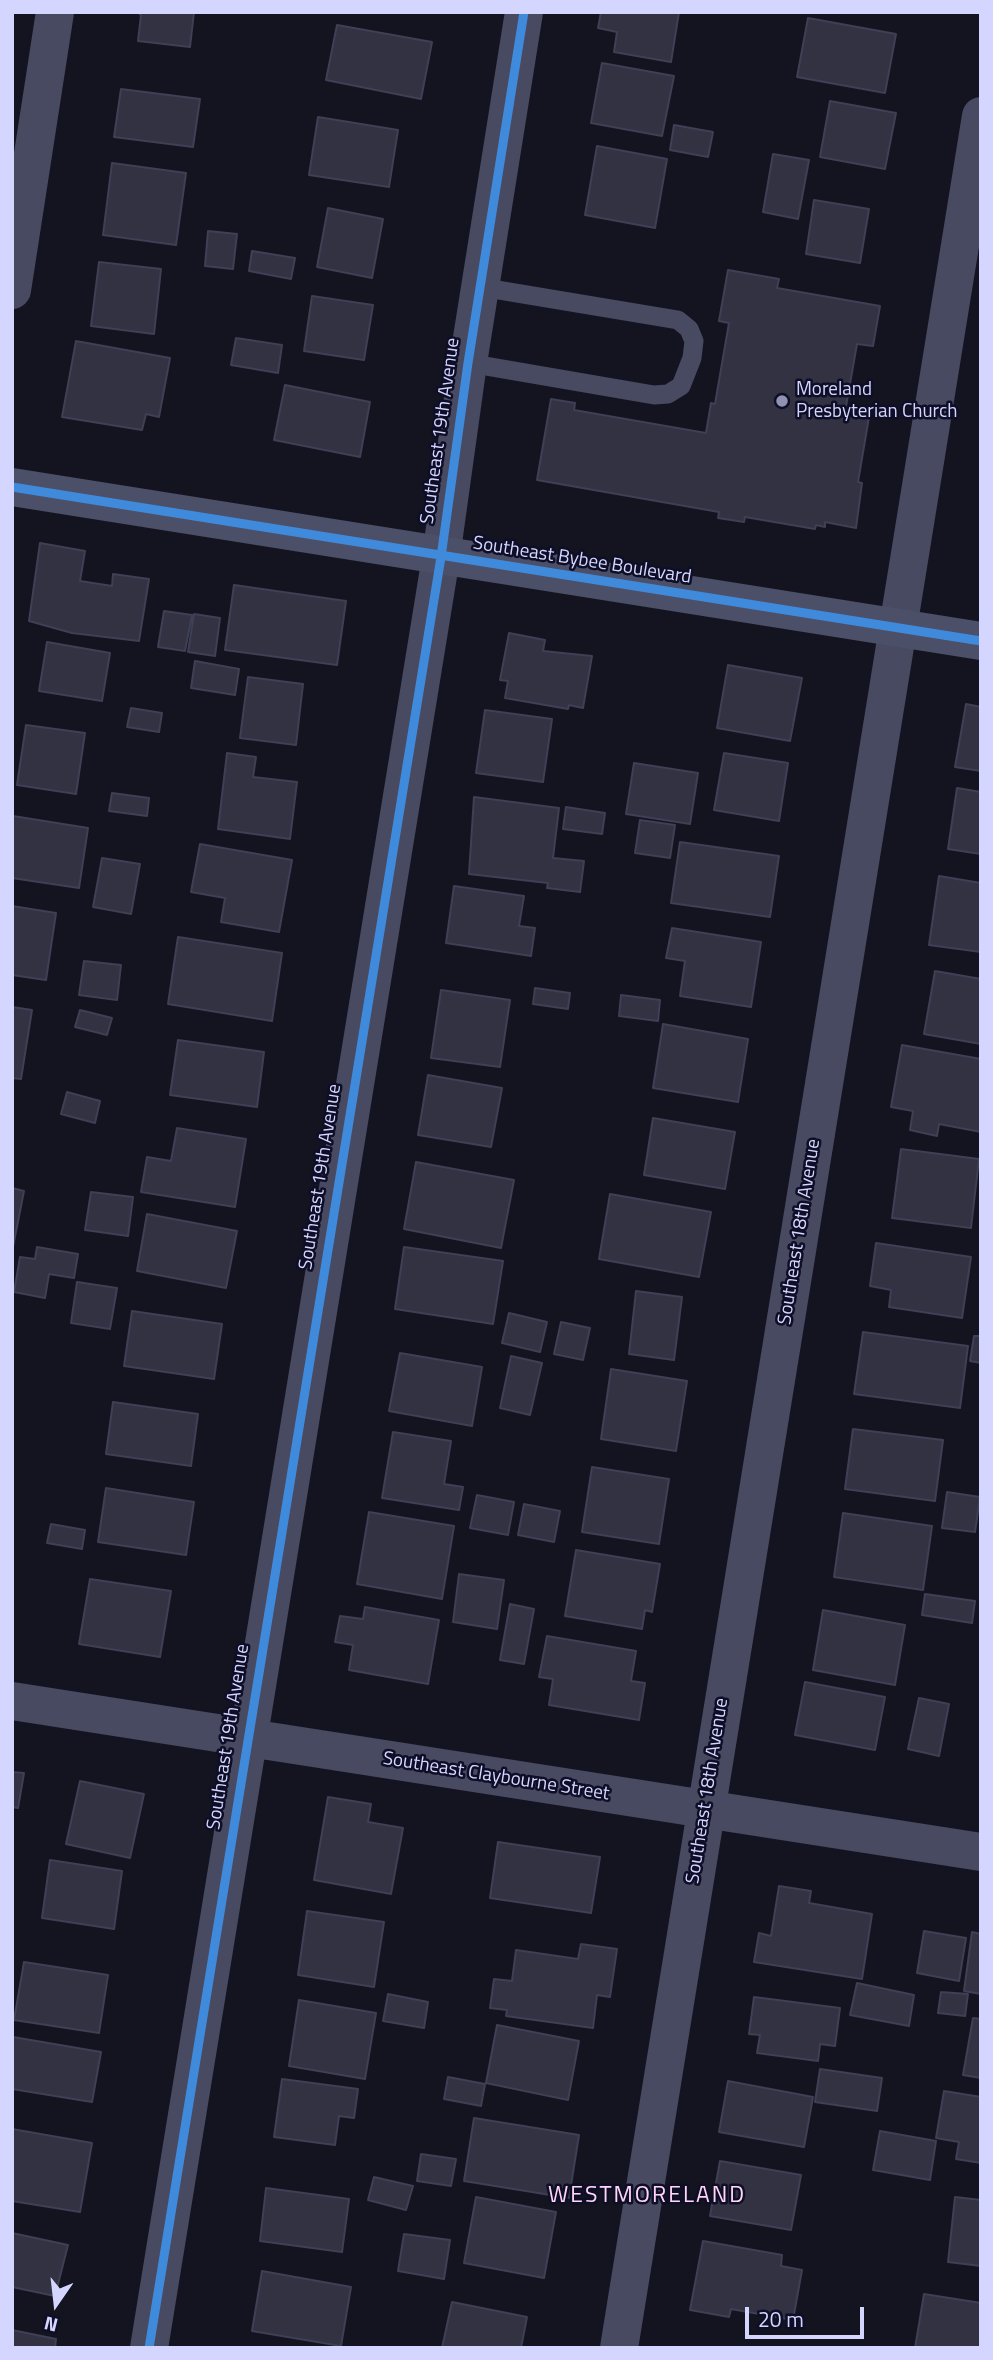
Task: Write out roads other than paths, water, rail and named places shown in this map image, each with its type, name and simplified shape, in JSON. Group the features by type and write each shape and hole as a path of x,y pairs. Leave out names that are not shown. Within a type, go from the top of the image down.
{"main road":[{"name":"Southeast Bybee Boulevard","path":"12,487 981,641"}],"street":[{"path":"12,290 55,12"},
{"name":"Southeast 19th Avenue","path":"149,2348 441,557 468,363 524,12"},
{"name":"Southeast 18th Avenue","path":"619,2348 900,629 981,116"},
{"name":"Southeast Claybourne Street","path":"12,1701 981,1852"}],"lane":[{"path":"468,363 654,395 668,394 681,386 692,358 694,341 689,329 678,320 480,287"}],"place":[{"name":"Moreland Presbyterian Church","path":"782,401"}],"district":[{"name":"WESTMORELAND","path":"647,2196"}]}
